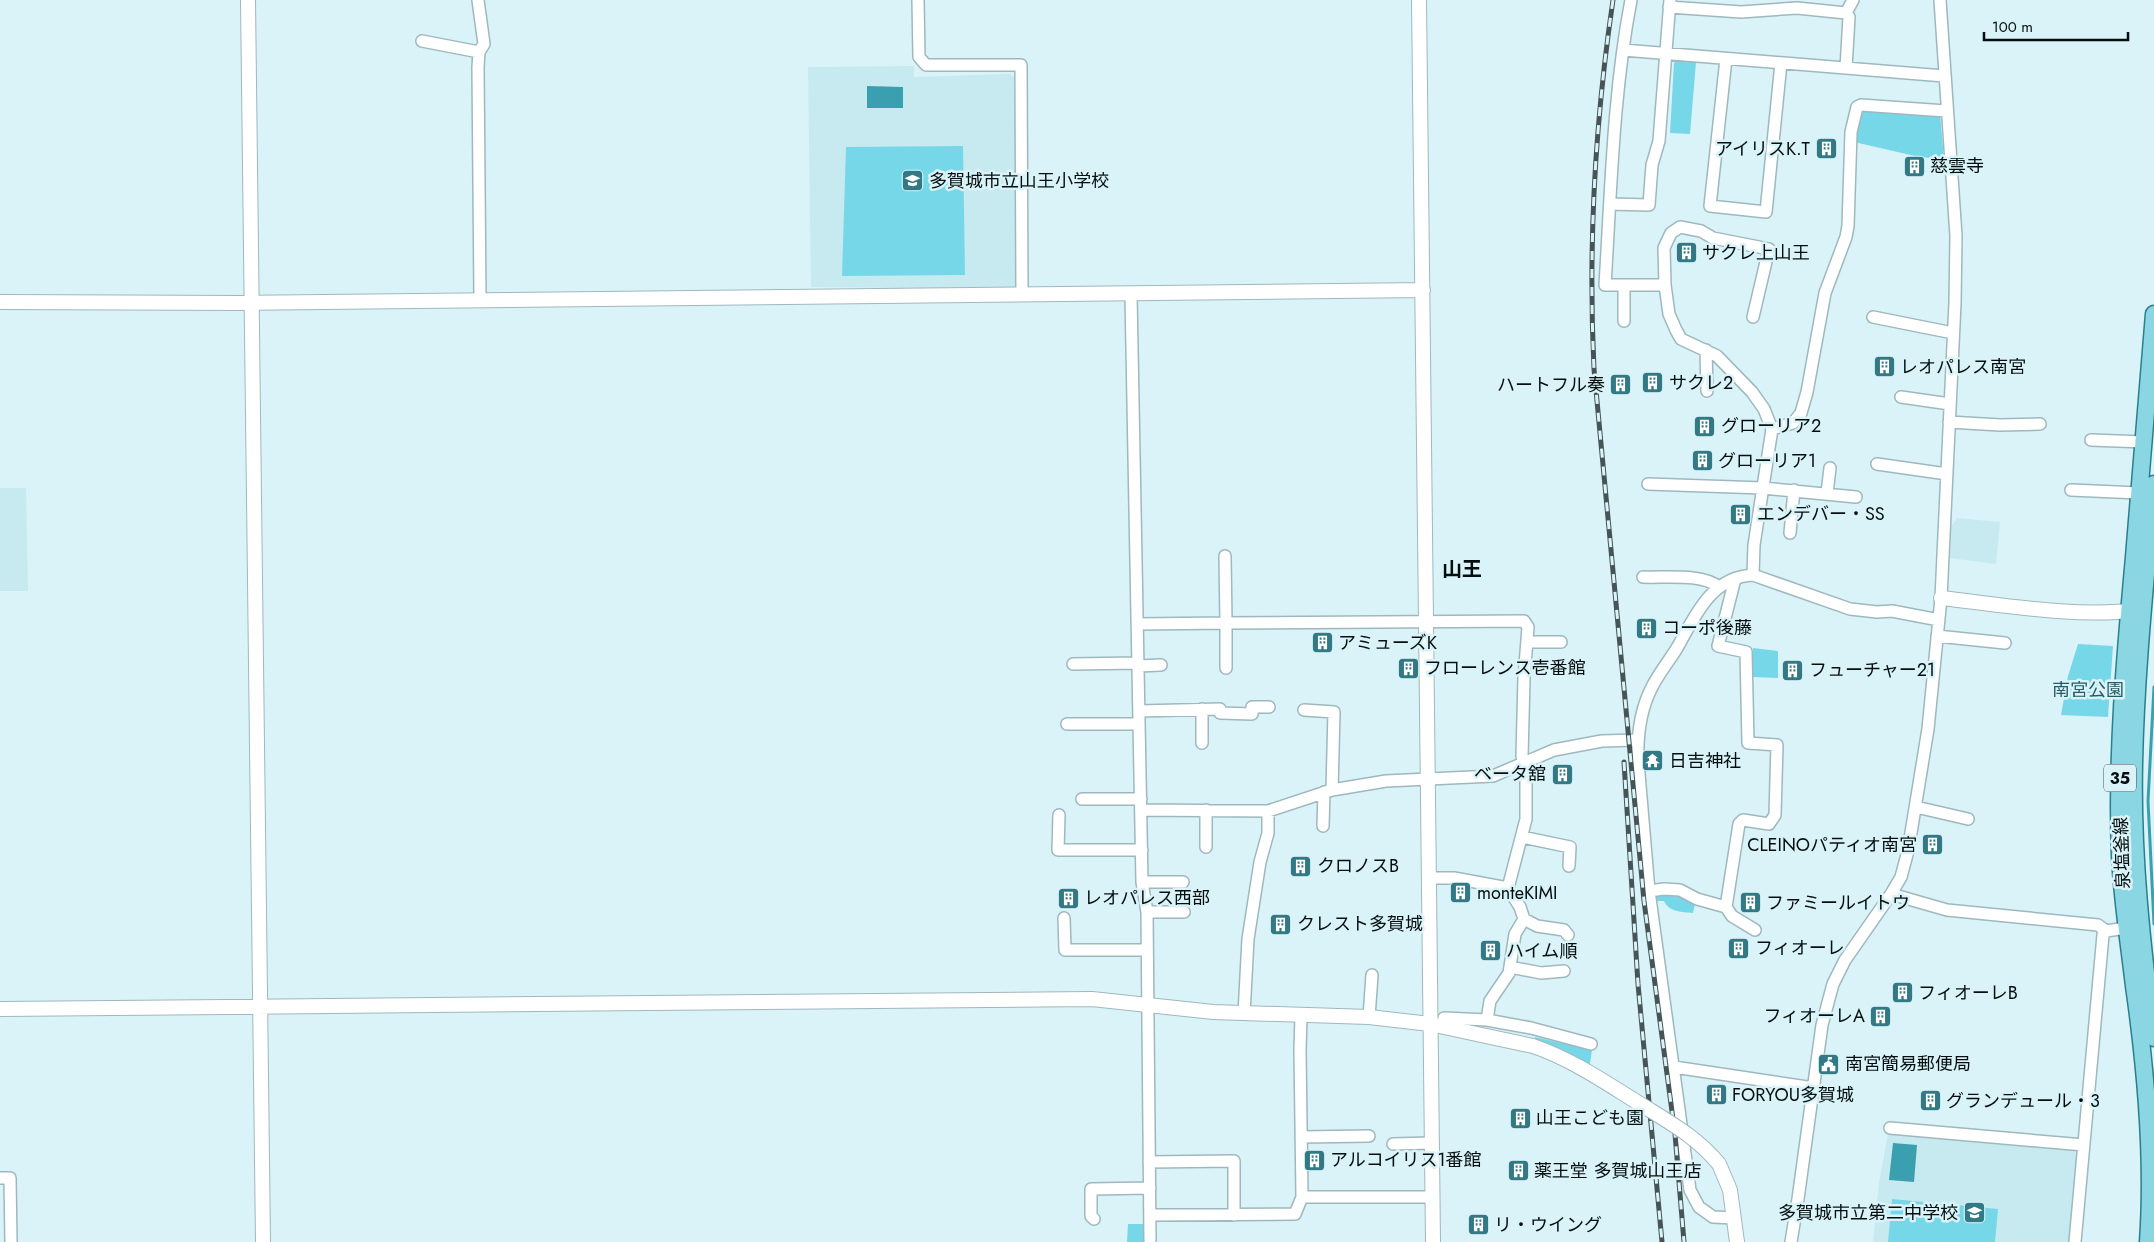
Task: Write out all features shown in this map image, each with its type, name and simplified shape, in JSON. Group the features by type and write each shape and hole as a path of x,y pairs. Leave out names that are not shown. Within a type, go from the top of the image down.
{"main road":[{"name":"泉塩釜線","path":"2148,1242 2151,1182 2150,1130 2145,1072 2126,928 2120,856 2120,750 2142,609 2139,493 2154,314"},
{"name":"泉塩釜線","path":"2154,484 2142,609 2134,762 2134,823 2141,935 2154,1038"}],"street":[{"path":"248,0 263,1242"},
{"path":"478,0 484,44 479,52 478,67 480,300"},
{"path":"918,0 919,57 926,65 1021,64 1022,295"},
{"path":"1419,0 1428,878 1436,1026 1432,1143 1433,1242"},
{"path":"1631,0 1613,144 1606,285 1665,285"},
{"path":"1846,68 1848,17 1846,14 1854,0"},
{"path":"1790,1242 1822,1025 1833,984 1845,960 1891,894 1900,877 1908,851 1928,729 1941,598 1956,236 1940,0"},
{"path":"1610,204 1650,205 1652,165 1659,142 1669,4 1797,8 1846,14"},
{"path":"422,41 479,52"},
{"path":"1624,50 1944,76"},
{"path":"1726,59 1710,206 1766,212 1781,63"},
{"path":"1772,429 1793,423 1802,413 1825,293 1846,238 1851,132 1857,108 1860,105 1946,110"},
{"path":"1753,317 1769,249 1713,238 1701,231 1680,227 1671,233 1664,248 1665,285 1669,314 1678,335 1681,339 1717,356 1752,392 1764,409 1772,429 1754,545 1753,575"},
{"path":"1624,285 1624,321"},
{"path":"0,302 252,303 1132,295 1422,290"},
{"path":"1132,295 1142,882 1147,912 1149,1006 1150,1240"},
{"path":"1873,317 1953,333"},
{"path":"1706,350 1707,391"},
{"path":"1901,397 1950,404"},
{"path":"1949,422 2000,425 2040,424"},
{"path":"2091,440 2144,442"},
{"path":"1877,464 1947,474"},
{"path":"1827,493 1830,468"},
{"path":"1648,484 1763,488 1856,497"},
{"path":"1790,532 1794,490"},
{"path":"2071,490 2139,493"},
{"path":"1225,556 1226,668"},
{"path":"1734,1218 1713,1217 1699,1207 1690,1190 1650,891 1637,740 1641,720 1652,687 1706,598 1742,576 1753,575 1855,610 1892,611 1939,620"},
{"path":"1643,578 1700,579 1711,581 1720,588"},
{"path":"1726,907 1739,824 1743,820 1769,824 1775,815 1777,745 1748,743 1746,652 1718,646 1735,579"},
{"path":"1941,598 2082,612 2142,609"},
{"path":"1138,624 1524,620 1528,627 1524,678 1522,756 1525,763 1526,819 1508,888"},
{"path":"1937,636 2004,643"},
{"path":"1528,642 1560,642"},
{"path":"1073,664 1161,666"},
{"path":"1139,711 1220,709 1220,713 1252,714 1252,707 1268,707"},
{"path":"1202,709 1202,743"},
{"path":"1304,710 1334,712 1328,791 1323,826"},
{"path":"1067,724 1139,724"},
{"path":"1082,799 1206,810 1268,811 1328,791 1386,781 1493,776 1554,750 1602,741 1637,740"},
{"path":"1916,807 1968,819"},
{"path":"1206,810 1206,847"},
{"path":"1244,1014 1248,938 1260,862 1268,832 1268,811"},
{"path":"1059,815 1058,850 1142,850"},
{"path":"1891,894 1947,910 2098,925 2106,931 2126,928 2132,917 2130,874 2134,823"},
{"path":"1522,837 1570,847 1569,866"},
{"path":"1428,878 1454,878 1508,888 1520,907 1524,919 1537,926 1564,930 1568,935"},
{"path":"1142,882 1183,882"},
{"path":"1650,891 1664,889 1680,890 1698,899 1726,907 1732,916 1755,930"},
{"path":"1147,912 1184,912"},
{"path":"1064,918 1064,950 1147,950"},
{"path":"1487,1020 1490,1001 1509,973 1515,934 1524,919"},
{"path":"2076,1242 2103,935 2106,931"},
{"path":"1510,967 1540,973 1564,971"},
{"path":"1369,1017 1372,975"},
{"path":"0,1009 1082,999 1124,1001 1183,1010 1244,1014 1369,1017 1436,1026 1533,1046 1575,1064 1687,1132 1704,1146 1719,1164 1730,1190 1737,1242"},
{"path":"1150,1215 1295,1214 1302,1197 1301,1016"},
{"path":"1436,1026 1444,1018 1487,1020 1532,1028 1591,1044"},
{"path":"1674,1067 1814,1088"},
{"path":"1890,1128 2084,1145"},
{"path":"1301,1137 1370,1136"},
{"path":"1393,1144 1432,1143"},
{"path":"1150,1162 1234,1161 1234,1215"},
{"path":"0,1178 10,1178 11,1242"},
{"path":"1094,1219 1092,1216 1091,1189 1150,1188"},
{"path":"1302,1197 1432,1197"}],"shaded area":[{"name":"多賀城市立山王小学校","path":"914,66 914,77 1010,74 1017,80 1018,282 1012,289 811,287 808,67"},
{"path":"867,86 903,87 903,108 867,108"},
{"path":"0,488 26,488 28,591 0,591"},
{"path":"1957,518 2000,522 1996,564 1950,558 1951,527"},
{"name":"多賀城市立第二中学校","path":"1888,1134 2077,1151 2070,1242 1873,1242 1879,1183"},
{"path":"1893,1143 1917,1145 1914,1182 1889,1180"}],"green space":[{"path":"1679,60 1696,62 1690,134 1670,133 1674,63"},
{"path":"1864,108 1940,113 1944,160 1915,156 1854,142 1859,111"},
{"path":"963,146 965,275 842,276 846,147"},
{"name":"南宮公園","path":"2078,644 2113,646 2108,717 2061,715 2068,676"},
{"path":"1753,648 1778,651 1778,678 1753,677"},
{"path":"1654,894 1665,894 1690,901 1695,904 1693,913 1676,911 1666,905 1664,901 1655,901"},
{"path":"1535,1037 1592,1050 1588,1077 1532,1052"},
{"path":"1892,1199 1998,1209 1995,1242 1888,1242"},
{"path":"1128,1224 1144,1224 1145,1242 1127,1242"}],"waterway":[{"path":"2154,687 2148,801 2154,924"}],"railway":[{"path":"1613,0 1597,138 1592,277 1594,369 1644,901 1675,1134 1684,1242"},
{"path":"1624,762 1638,984 1662,1242"}],"place":[{"name":"アイリスK.T","path":"1826,149"},
{"name":"慈雲寺","path":"1914,166"},
{"name":"多賀城市立山王小学校","path":"913,181"},
{"name":"サクレ上山王","path":"1686,253"},
{"name":"レオパレス南宮","path":"1884,367"},
{"name":"サクレ2","path":"1653,383"},
{"name":"ハートフル奏","path":"1621,385"},
{"name":"グローリア2","path":"1705,426"},
{"name":"グローリア1","path":"1702,461"},
{"name":"エンデバー・SS","path":"1741,514"},
{"name":"コーポ後藤","path":"1646,628"},
{"name":"アミューズK","path":"1322,643"},
{"name":"フローレンス壱番館","path":"1408,668"},
{"name":"フューチャー21","path":"1793,670"},
{"name":"日吉神社","path":"1653,761"},
{"name":"ベータ舘","path":"1562,774"},
{"name":"CLEINOパティオ南宮","path":"1933,845"},
{"name":"クロノスB","path":"1301,866"},
{"name":"monteKIMI","path":"1461,893"},
{"name":"レオパレス西部","path":"1068,898"},
{"name":"ファミールイトウ","path":"1750,903"},
{"name":"クレスト多賀城","path":"1281,924"},
{"name":"フィオーレ","path":"1739,948"},
{"name":"ハイム順","path":"1490,951"},
{"name":"フィオーレB","path":"1902,993"},
{"name":"フィオーレA","path":"1881,1016"},
{"name":"南宮簡易郵便局","path":"1829,1064"},
{"name":"FORYOU多賀城","path":"1716,1095"},
{"name":"グランデュール・3","path":"1930,1101"},
{"name":"山王こども園","path":"1520,1118"},
{"name":"アルコイリス1番館","path":"1314,1160"},
{"name":"薬王堂 多賀城山王店","path":"1518,1171"},
{"name":"多賀城市立第二中学校","path":"1974,1213"},
{"name":"リ・ウイング","path":"1478,1225"}],"district":[{"name":"山王","path":"1462,569"}]}
